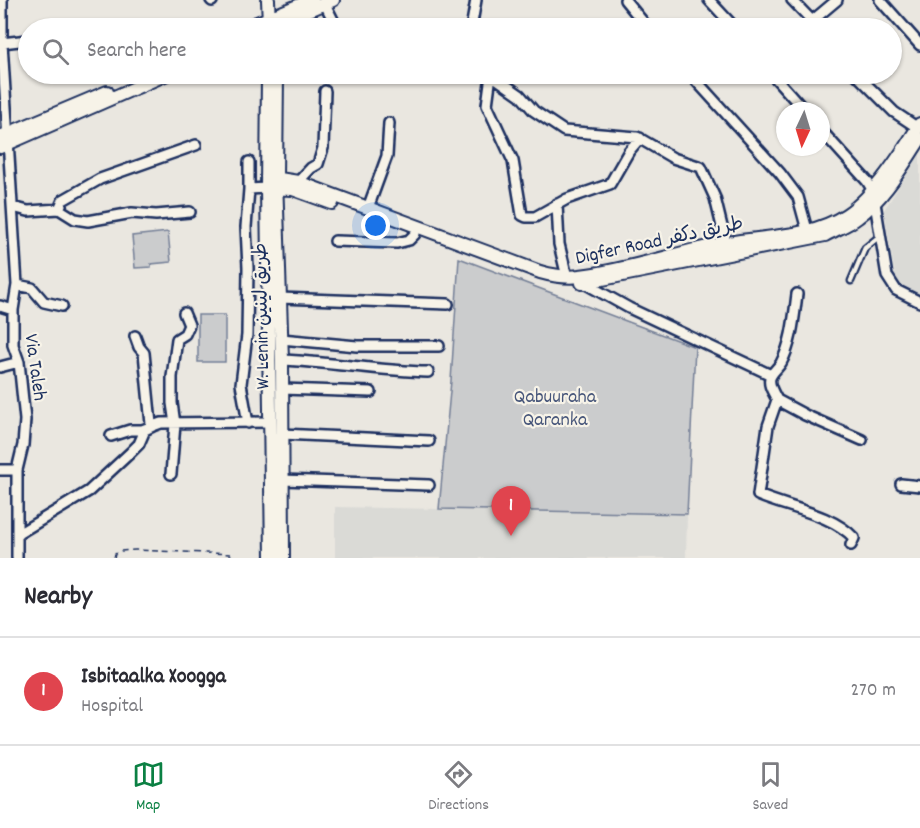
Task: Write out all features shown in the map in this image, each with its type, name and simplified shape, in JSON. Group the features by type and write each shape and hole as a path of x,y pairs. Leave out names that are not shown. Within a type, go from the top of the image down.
{"main road":[{"path":"268,0 271,18"},
{"path":"273,18 276,0"},
{"path":"282,18 312,0"},
{"path":"288,18 329,2"},
{"path":"4,140 129,84"},
{"path":"4,140 143,84"},
{"path":"268,84 272,183 272,558"},
{"name":"W. Lenin طريق لينين","path":"277,84 272,183 282,360 283,558"},
{"name":"Digfer Road طريق دكفر","path":"272,183 298,182 540,272 567,277 726,243 807,231 826,225 845,216 874,196 894,178 919,130"},
{"name":"Digfer Road طريق دكفر","path":"272,183 546,280 564,284 584,283 825,235 859,217 874,196"}],"street":[{"name":"Via Taleh","path":"2,0 4,140 13,207 17,285 13,310 13,345 19,362 26,420 17,470 16,558"},
{"path":"473,18 476,0"},
{"path":"625,0 640,18"},
{"path":"709,0 726,18"},
{"path":"792,0 809,18"},
{"path":"821,18 837,0"},
{"path":"880,0 896,18"},
{"path":"329,2 334,18"},
{"path":"902,25 920,45"},
{"path":"2,44 18,42"},
{"path":"489,84 487,105 513,161 522,215 526,217 535,217 557,204 610,184 629,151 640,138"},
{"path":"506,84 534,111 564,131 640,138 673,158 701,167 715,198 726,243"},
{"path":"699,84 780,173 798,197 807,231"},
{"path":"781,84 796,102"},
{"path":"866,84 894,112 919,130"},
{"path":"298,182 318,164 323,148 325,92"},
{"path":"368,208 387,156 388,123"},
{"path":"830,140 867,181 874,196 887,276 896,290 920,302"},
{"path":"59,209 63,200 100,179 196,145"},
{"path":"248,423 241,384 247,335 246,226 249,162"},
{"path":"249,189 272,183"},
{"path":"557,204 560,244 567,277"},
{"path":"13,207 28,211 59,209 75,219 88,221 132,213 156,215 190,212"},
{"path":"335,241 397,243 409,240 415,234"},
{"path":"584,283 629,308 771,375"},
{"path":"17,285 32,288 44,302 62,306"},
{"path":"796,294 792,329 781,363 771,375 771,388 777,400 862,440"},
{"path":"279,298 448,304"},
{"path":"0,306 13,310"},
{"path":"171,474 175,424 172,376 177,339 185,334 189,325 183,313"},
{"path":"135,336 144,353 153,426"},
{"path":"281,339 357,346 439,346"},
{"path":"282,360 321,362 392,371 428,372"},
{"path":"0,367 19,362"},
{"path":"282,389 371,392"},
{"path":"777,400 768,426 758,495 827,519 848,531 854,538 851,545"},
{"path":"18,534 89,491 139,444 145,430 153,426 161,423 271,422"},
{"path":"111,436 153,426"},
{"path":"282,434 429,441"},
{"path":"0,470 17,470"},
{"path":"282,480 429,485"},
{"path":"901,484 920,486"}],"lane":[{"path":"851,281 865,248 881,236"}],"path":[{"path":"114,558 115,554 121,551 135,550 230,554 235,558"}],"shaded area":[{"path":"920,154 920,299 897,287 884,210"},
{"path":"335,507 687,514 686,558 335,558"}],"green space":[{"path":"168,232 171,262 135,268 132,236"},
{"name":"Qabuuraha Qaranka","path":"459,258 695,347 687,514 439,509"},
{"path":"198,315 225,315 225,362 198,362"}],"place":[{"name":"Isbitaalka Xoogga","path":"511,536"}]}
